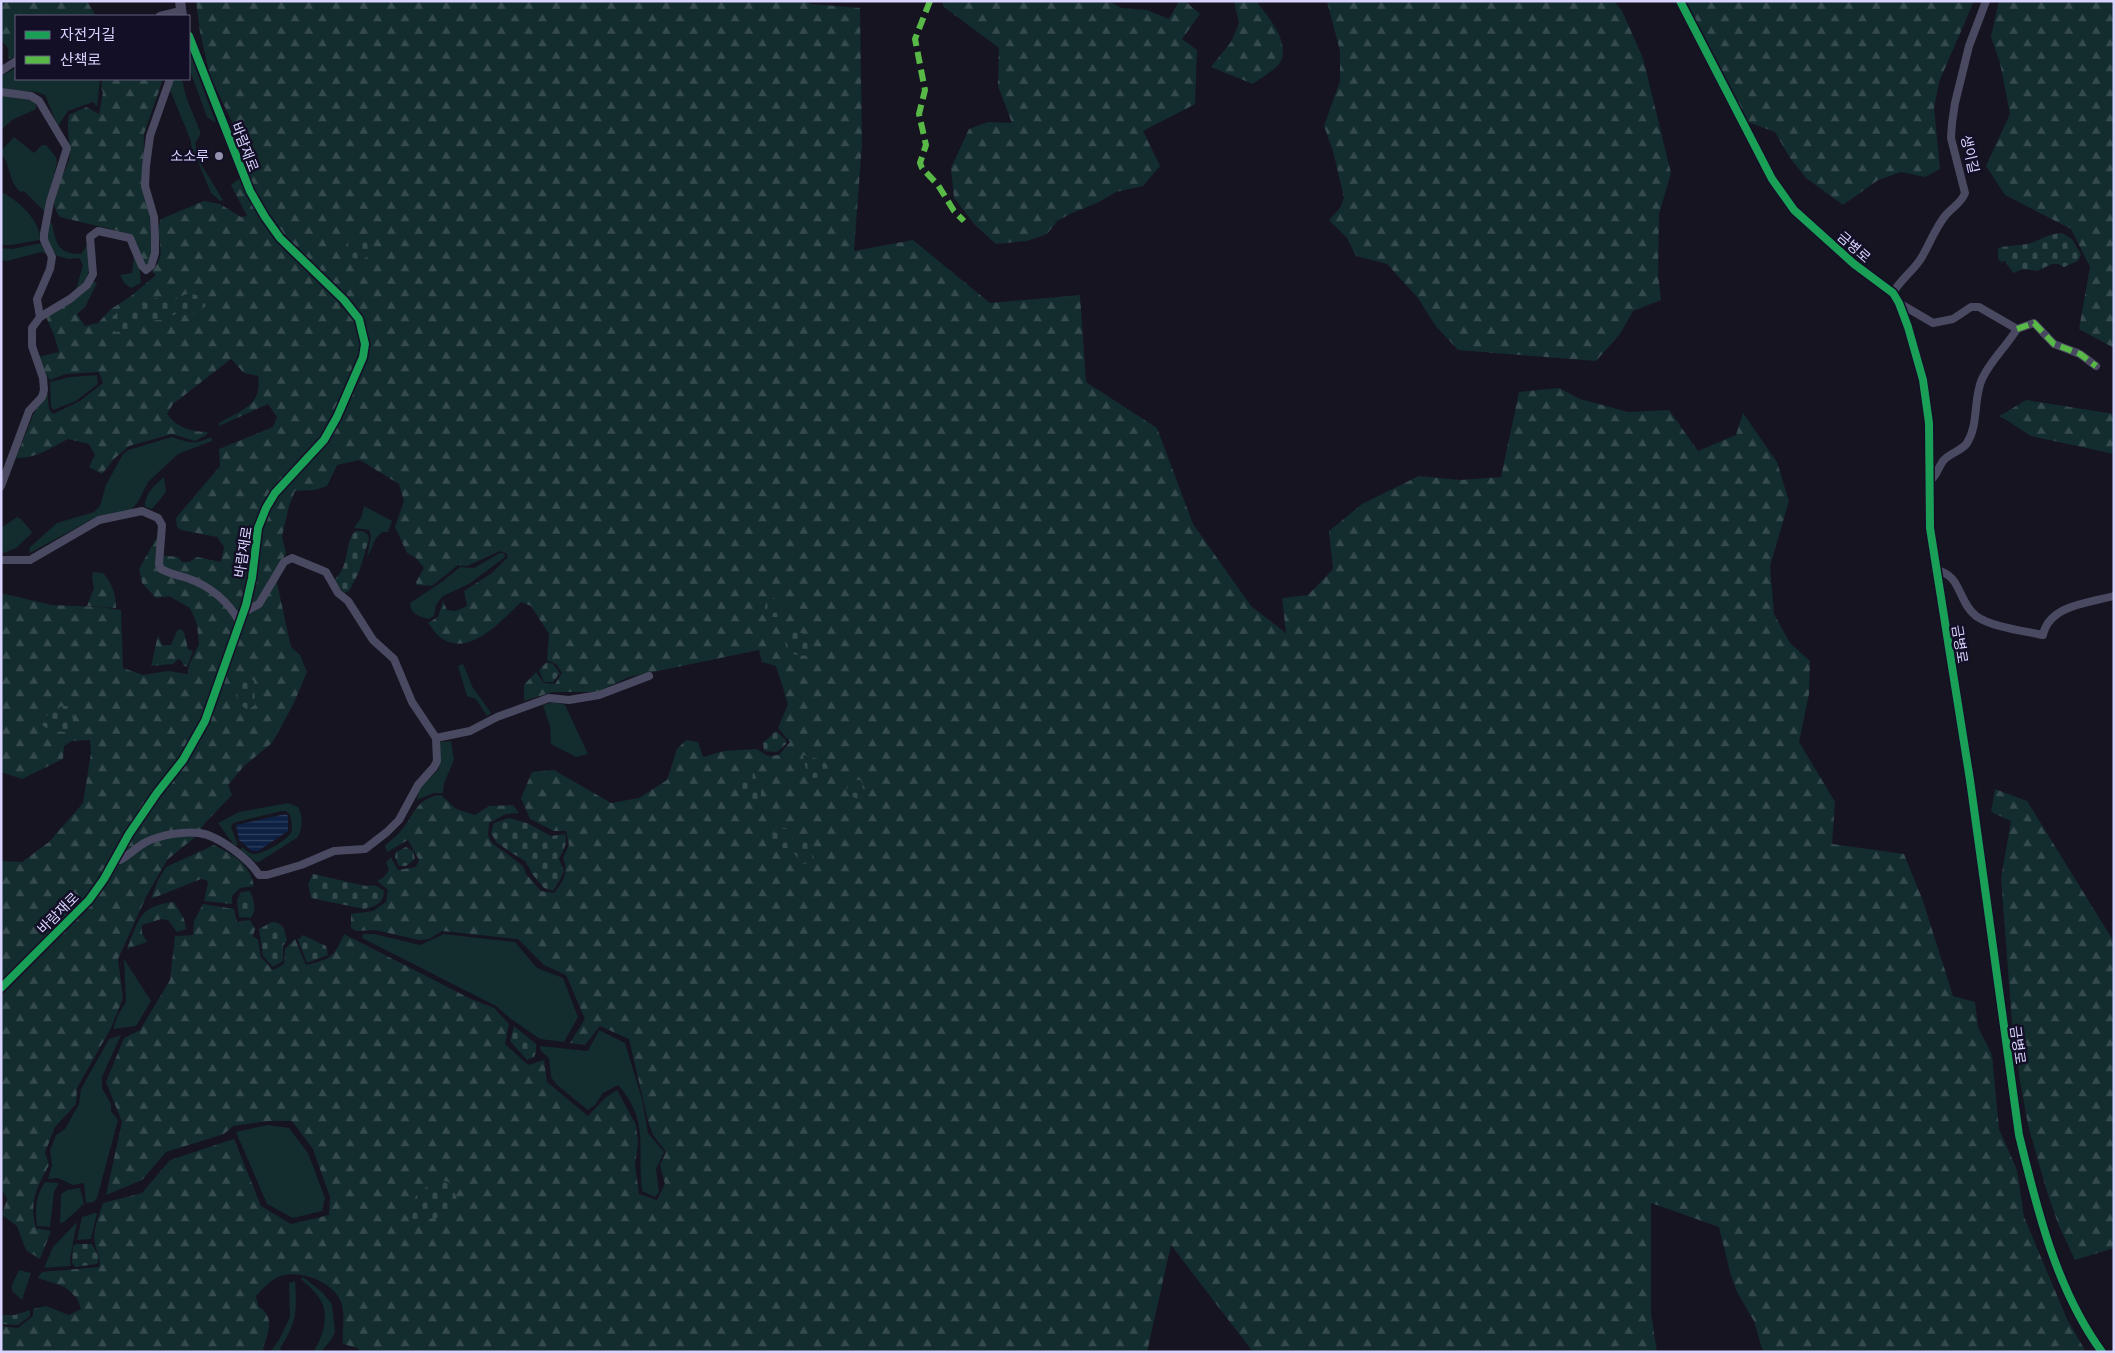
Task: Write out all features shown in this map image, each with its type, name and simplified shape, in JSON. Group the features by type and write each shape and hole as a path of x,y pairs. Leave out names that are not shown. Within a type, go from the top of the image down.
{"street":[{"name":"금병로","path":"1680,1 1772,179 1794,210 1854,264 1893,293 1899,303 1923,380 1929,424 1930,528 1935,570 1970,780 2019,1135 2031,1184 2049,1241 2069,1294 2090,1336 2102,1352"},
{"name":"생이길","path":"1893,293 1898,282 1920,261 1933,233 1947,214 1962,201 1965,193 1951,138 1952,123 1969,46 1986,1"},
{"path":"164,15 181,10"},
{"name":"바람재로","path":"1,988 89,900 129,834 157,793 183,760 205,721 242,618 252,578 258,528 266,508 275,494 324,440 355,378 363,357 364,344 359,319 344,300 280,238 250,191 190,39"},
{"path":"1,71 15,62"},
{"path":"1,486 29,411 42,397 44,390 43,378 32,346 32,328 40,317 70,299 87,285 93,274 90,237 98,230 130,238 142,266 146,270 151,266 154,253 154,217 145,186 146,166 150,136 170,80"},
{"path":"1,92 31,96 39,101 67,148 50,202 44,234 44,240 52,257 50,269 37,299 40,317"},
{"path":"1899,303 1933,323 1952,319 1971,307 1979,307 2017,329"},
{"path":"1931,480 1936,476 1943,461 1955,451 1963,448 1968,442 1972,432 1977,391 1990,363 2008,344 2017,329 2034,323 2054,344 2080,354 2096,366"},
{"path":"1,560 30,560 99,520 142,511 158,518 162,525 159,564 161,569 172,575 188,578 225,600 242,618 259,604 284,562 292,558 297,560 326,572 338,592 348,600 373,640 394,659 412,702 436,738 437,761 434,768 418,785 399,820 365,849 334,851 301,865 267,876 259,875 239,854 209,836 200,833 158,838 144,843 120,860 116,858"},
{"path":"1935,570 1944,571 1953,578 1966,607 1977,616 1992,623 2043,635 2045,626 2063,609 2114,596"},
{"path":"436,738 470,731 498,716 549,698 569,700 599,695 649,676"}],"green space":[{"path":"1,1 89,1 88,3 95,15 15,15 15,56 9,59 8,48 1,40"},
{"path":"196,1 807,1 811,4 860,8 862,143 854,251 913,240 990,303 1080,295 1086,382 1157,428 1193,524 1251,606 1286,633 1282,598 1308,595 1333,569 1329,531 1362,504 1419,476 1460,480 1501,477 1519,392 1559,388 1580,399 1628,412 1669,410 1698,451 1736,435 1743,413 1777,462 1789,501 1770,566 1774,614 1790,643 1810,661 1809,694 1799,742 1835,802 1832,844 1904,854 1923,901 1953,996 1975,1002 1978,1027 1992,1055 1999,1129 2017,1170 2024,1217 2067,1319 2086,1352 1763,1352 1754,1321 1737,1292 1719,1227 1651,1203 1651,1313 1657,1352 1253,1352 1171,1245 1147,1352 360,1352 358,1348 343,1344 343,1310 338,1297 324,1283 294,1274 276,1278 256,1296 258,1306 264,1311 269,1320 263,1349 265,1352 1,1352 1,1326 18,1328 33,1316 33,1309 46,1306 69,1315 81,1309 77,1298 65,1287 38,1278 42,1272 99,1267 94,1234 103,1203 142,1193 170,1160 234,1139 261,1206 291,1224 329,1215 330,1197 313,1149 292,1121 269,1121 233,1126 224,1134 166,1152 142,1180 106,1195 122,1122 106,1082 124,1038 140,1030 170,980 175,936 193,935 194,921 203,904 234,909 237,922 250,920 255,929 253,936 258,940 261,957 273,970 284,964 285,949 295,939 306,965 326,959 334,953 344,934 471,999 494,1008 509,1024 505,1044 528,1065 544,1060 547,1082 588,1116 605,1098 617,1090 636,1125 638,1143 635,1165 639,1194 657,1200 665,1184 660,1165 666,1152 653,1135 648,1121 629,1039 600,1026 585,1045 570,1043 585,1019 566,975 544,965 518,939 442,931 429,939 419,940 375,930 356,931 351,928 351,914 373,911 386,902 388,890 377,881 384,877 389,870 386,862 391,858 398,870 416,867 419,860 408,840 387,852 385,846 404,827 420,804 432,797 441,795 456,809 475,815 489,806 513,805 519,813 506,814 489,823 488,835 492,843 523,866 526,874 541,891 554,893 564,877 565,863 563,858 569,845 566,831 554,831 530,819 521,798 532,772 554,770 611,803 639,798 667,780 677,749 686,740 698,742 703,757 724,751 757,749 768,756 779,755 790,742 778,728 788,704 776,666 762,662 759,650 629,677 597,692 553,692 524,701 524,685 536,672 544,683 555,684 562,673 556,664 547,660 549,634 531,606 521,602 495,627 474,640 463,643 452,643 441,638 428,623 438,617 443,601 447,610 456,611 467,606 464,591 492,573 508,557 506,553 500,551 467,566 458,565 432,586 417,585 416,582 424,568 416,558 407,553 395,527 404,501 399,484 360,460 337,465 327,486 315,490 295,491 289,506 282,536 286,553 275,574 291,647 300,655 307,672 293,705 272,743 244,766 228,785 232,795 205,823 195,837 167,860 147,895 118,959 123,998 111,1028 77,1088 76,1104 55,1127 45,1152 49,1165 37,1188 33,1210 36,1228 51,1231 40,1259 26,1250 17,1226 2,1215 7,1199 1,1188 1,861 22,862 49,842 83,803 91,753 90,740 72,741 64,746 63,759 22,779 1,772 1,593 51,605 121,610 123,668 143,675 168,671 188,674 189,665 199,644 197,624 190,608 169,596 156,598 142,583 139,569 157,537 158,555 178,557 182,562 189,562 197,557 221,562 224,547 217,537 181,530 177,527 176,518 220,466 219,449 273,427 277,417 268,404 219,426 219,423 249,406 254,401 259,386 258,376 244,373 231,359 173,404 167,414 180,426 196,431 208,432 195,441 172,434 129,446 115,458 102,474 89,467 95,455 89,444 68,439 36,455 16,458 33,415 47,392 49,409 53,414 80,401 103,383 99,372 66,374 50,380 38,357 59,352 46,317 93,281 97,283 85,307 77,314 85,326 98,323 111,309 131,296 156,275 152,272 160,256 159,224 161,219 204,201 220,204 241,217 247,216 231,185 248,172 234,126 210,76 200,32"},
{"path":"942,1 1108,1 1122,8 1147,10 1169,19 1179,1 1185,1 1200,14 1182,39 1197,50 1195,104 1143,131 1160,166 1143,186 1116,192 1097,203 1072,213 1057,221 1047,234 1027,241 996,244 975,225 954,198 951,168 969,129 988,122 1012,123 998,86 999,48 944,7"},
{"path":"1234,1 1259,1 1258,4 1277,31 1282,46 1283,54 1279,64 1253,84 1211,67 1231,42 1239,23"},
{"path":"1327,1 1614,1 1622,11 1643,58 1671,173 1659,214 1658,274 1661,300 1633,311 1620,334 1596,361 1458,350 1435,325 1418,298 1387,264 1356,256 1347,238 1329,220 1340,208 1344,198 1333,151 1324,126 1340,81 1340,51"},
{"path":"1686,1 1974,1 1939,82 1934,108 1940,169 1925,177 1901,172 1878,180 1843,205 1806,178 1790,158 1775,132 1748,122"},
{"path":"1999,1 2114,1 2114,348 2079,329 2090,267 2071,229 2005,195 1986,166 2010,114 2000,63 1991,37"},
{"path":"190,53 216,123 207,117 190,71"},
{"path":"15,69 15,80 100,80 97,107 93,102 68,111 58,126 45,95 36,92 1,89 1,76"},
{"path":"102,80 163,80 144,134 143,188 149,209 152,250 149,262 146,265 142,261 138,246 131,234 60,217 55,208 55,192 69,161 69,115 86,107 99,114 103,92 101,89"},
{"path":"172,80 182,80 186,97 200,131 200,135 195,143 202,166 223,200 220,201 211,193 170,90"},
{"path":"1,94 32,101 36,103 36,108 12,120 1,130"},
{"path":"14,137 34,153 42,145 46,145 56,157 57,162 45,212 24,191 21,192 17,188 11,178 7,163 1,154 1,151"},
{"path":"1,192 21,205 32,218 37,225 40,240 1,245"},
{"path":"49,223 52,223 59,246 67,252 81,254 87,245 89,265 87,278 75,293 83,265 79,258 69,259 57,256 47,240"},
{"path":"2062,233 2072,239 2081,254 2078,261 2064,267 2052,264 2037,271 2023,269 2013,273 2005,261 2001,262 1998,258 1998,248 2027,244"},
{"path":"348,239 366,241 371,254 362,260 349,257"},
{"path":"127,240 136,255 141,277 141,283 131,288 125,284 120,275 132,273 134,255"},
{"path":"41,244 47,254 41,252 7,261 1,260 1,248 12,249"},
{"path":"189,293 199,296 206,306 189,315 177,313 167,319 141,322 126,331 115,332 111,327 110,319 118,312 156,298 169,301"},
{"path":"97,375 98,384 76,401 53,410 51,406 50,382 70,377"},
{"path":"2026,400 2114,414 2114,454 2031,436 2000,416"},
{"path":"172,437 192,442 211,437 212,441 178,454 148,482 138,502 131,510 98,516 30,553 29,548 57,523 94,512 100,506 106,485 123,454 128,450"},
{"path":"164,477 166,492 152,509 145,507 148,494"},
{"path":"364,506 392,521 388,532 382,532 376,538 367,558 371,536 369,530 354,528 361,518"},
{"path":"17,517 32,532 16,548 1,554 1,528"},
{"path":"355,531 363,531 368,535 369,539 359,572 349,591 344,593 334,580 343,568 349,543"},
{"path":"500,553 504,553 505,557 469,584 443,596 436,605 434,616 429,619 416,614 412,610 410,603 460,567 474,568"},
{"path":"93,572 103,573 109,581 114,594 116,608 87,606 94,588"},
{"path":"770,597 779,600 781,610 779,617 766,617 763,615 767,599"},
{"path":"180,629 184,632 188,649 193,651 187,667 178,659 173,664 151,666 158,635 162,645 171,645 177,631"},
{"path":"796,631 808,636 815,651 810,656 796,655 787,648 784,638 787,633"},
{"path":"547,662 553,664 560,673 553,682 544,682 539,670"},
{"path":"463,664 473,688 491,713 487,716 476,699 467,696 458,666"},
{"path":"246,675 254,681 255,705 248,710 237,703 237,687"},
{"path":"554,702 565,705 588,754 576,757 551,744 550,726 543,705"},
{"path":"62,706 69,706 73,710 73,727 67,732 51,731 37,722"},
{"path":"776,731 786,740 786,744 777,752 764,751 763,743"},
{"path":"451,741 454,760 444,783 443,793 434,793 417,800 419,789 439,769 439,745 441,742"},
{"path":"803,755 823,760 829,768 824,777 813,778 807,775"},
{"path":"754,773 761,790 761,799 752,801 742,795 736,788 737,782 745,774"},
{"path":"860,780 865,788 865,796 858,799 849,795 846,790 849,781"},
{"path":"1995,789 2027,801 2114,942 2114,1248 2075,1260 2059,1226 2047,1192 2028,1125 2020,1081 2012,1023 2001,878 2011,821 1991,812"},
{"path":"288,803 298,807 301,814 302,826 300,833 298,837 259,862 256,862 240,850 243,847 250,853 257,854 273,847 288,837 292,830 292,824 290,815 286,811 233,823 231,827 238,845 234,845 218,823 239,812"},
{"path":"509,818 527,823 551,836 565,834 565,844 559,859 564,871 553,891 544,888 533,875 526,862 497,843 491,833 494,823"},
{"path":"775,827 786,828 795,841 808,841 814,858 810,863 801,864 791,848 773,848 770,843"},
{"path":"214,845 234,856 244,866 252,878 254,886 240,888 232,896 232,904 204,901 208,883 206,880 201,879 151,899 158,880 166,867"},
{"path":"406,847 413,851 415,859 406,866 399,866 395,857 396,852"},
{"path":"313,874 366,886 376,886 384,891 384,895 378,904 364,909 311,898 308,884"},
{"path":"250,891 254,904 253,914 251,918 239,917 237,900 241,892"},
{"path":"174,902 184,919 186,929 177,932 168,920 161,919 142,925 142,933 147,942 127,949 138,922 146,911 162,904"},
{"path":"272,922 281,925 287,940 283,946 283,961 273,967 263,956 259,929"},
{"path":"363,934 374,934 420,945 444,934 515,942 537,968 563,978 578,1017 564,1042 540,1039 496,1006 362,938"},
{"path":"303,935 326,946 328,955 307,963 298,940"},
{"path":"124,959 151,1001 136,1026 113,1029 118,1015 126,1002"},
{"path":"514,1026 536,1044 534,1057 527,1060 510,1041"},
{"path":"599,1030 625,1043 642,1099 648,1133 664,1152 656,1169 659,1192 655,1197 642,1191 638,1123 635,1111 618,1085 603,1093 595,1105 588,1110 557,1085 551,1077 549,1058 541,1051 540,1046 588,1051"},
{"path":"121,1035 102,1077 102,1088 111,1104 111,1111 118,1120 97,1198 94,1202 86,1203 84,1183 73,1185 58,1178 48,1179 52,1165 50,1150 56,1135 65,1129 79,1104 81,1089 109,1039"},
{"path":"267,1125 289,1128 308,1153 325,1198 322,1211 293,1218 267,1204 236,1132"},
{"path":"436,1179 449,1182 458,1205 448,1217 413,1220 409,1213 416,1196"},
{"path":"45,1182 59,1183 54,1192 50,1227 37,1226 36,1203"},
{"path":"80,1188 84,1204 64,1222 60,1223 61,1194 67,1190"},
{"path":"97,1213 91,1239 77,1240 82,1217"},
{"path":"77,1222 70,1259 71,1266 44,1268 53,1247"},
{"path":"76,1244 92,1244 99,1257 97,1264 75,1267 72,1263 73,1246"},
{"path":"19,1270 31,1273 22,1300 12,1291 12,1285"},
{"path":"303,1277 322,1292 332,1304 335,1332 321,1352 313,1352 320,1340 325,1312 320,1299 301,1279"},
{"path":"295,1281 296,1308 293,1323 280,1348 282,1352 271,1351 279,1340 290,1317 289,1283"},
{"path":"30,1310 30,1316 18,1325 1,1324 1,1315 15,1315"}],"water":[{"path":"286,814 288,816 288,831 258,851 252,851 239,840 236,825"}],"marked path":[{"path":"930,1 915,39 925,90 919,114 926,145 920,163 922,168 938,185 954,211 964,221"},
{"path":"2017,329 2034,323 2054,344 2080,354 2096,366"}],"cycle path":[{"path":"1680,1 1772,179 1794,210 1854,264 1893,293 1908,327 1923,380 1929,423 1930,528 1970,780 2019,1135 2041,1220 2060,1275 2086,1328 2102,1352"},
{"path":"1,988 89,900 104,879 129,834 157,793 183,760 205,721 246,605 252,578 258,528 266,508 275,493 324,440 337,417 363,357 365,344 359,319 344,300 280,238 250,191 190,39"}],"place":[{"name":"소소루","path":"219,156"}]}
